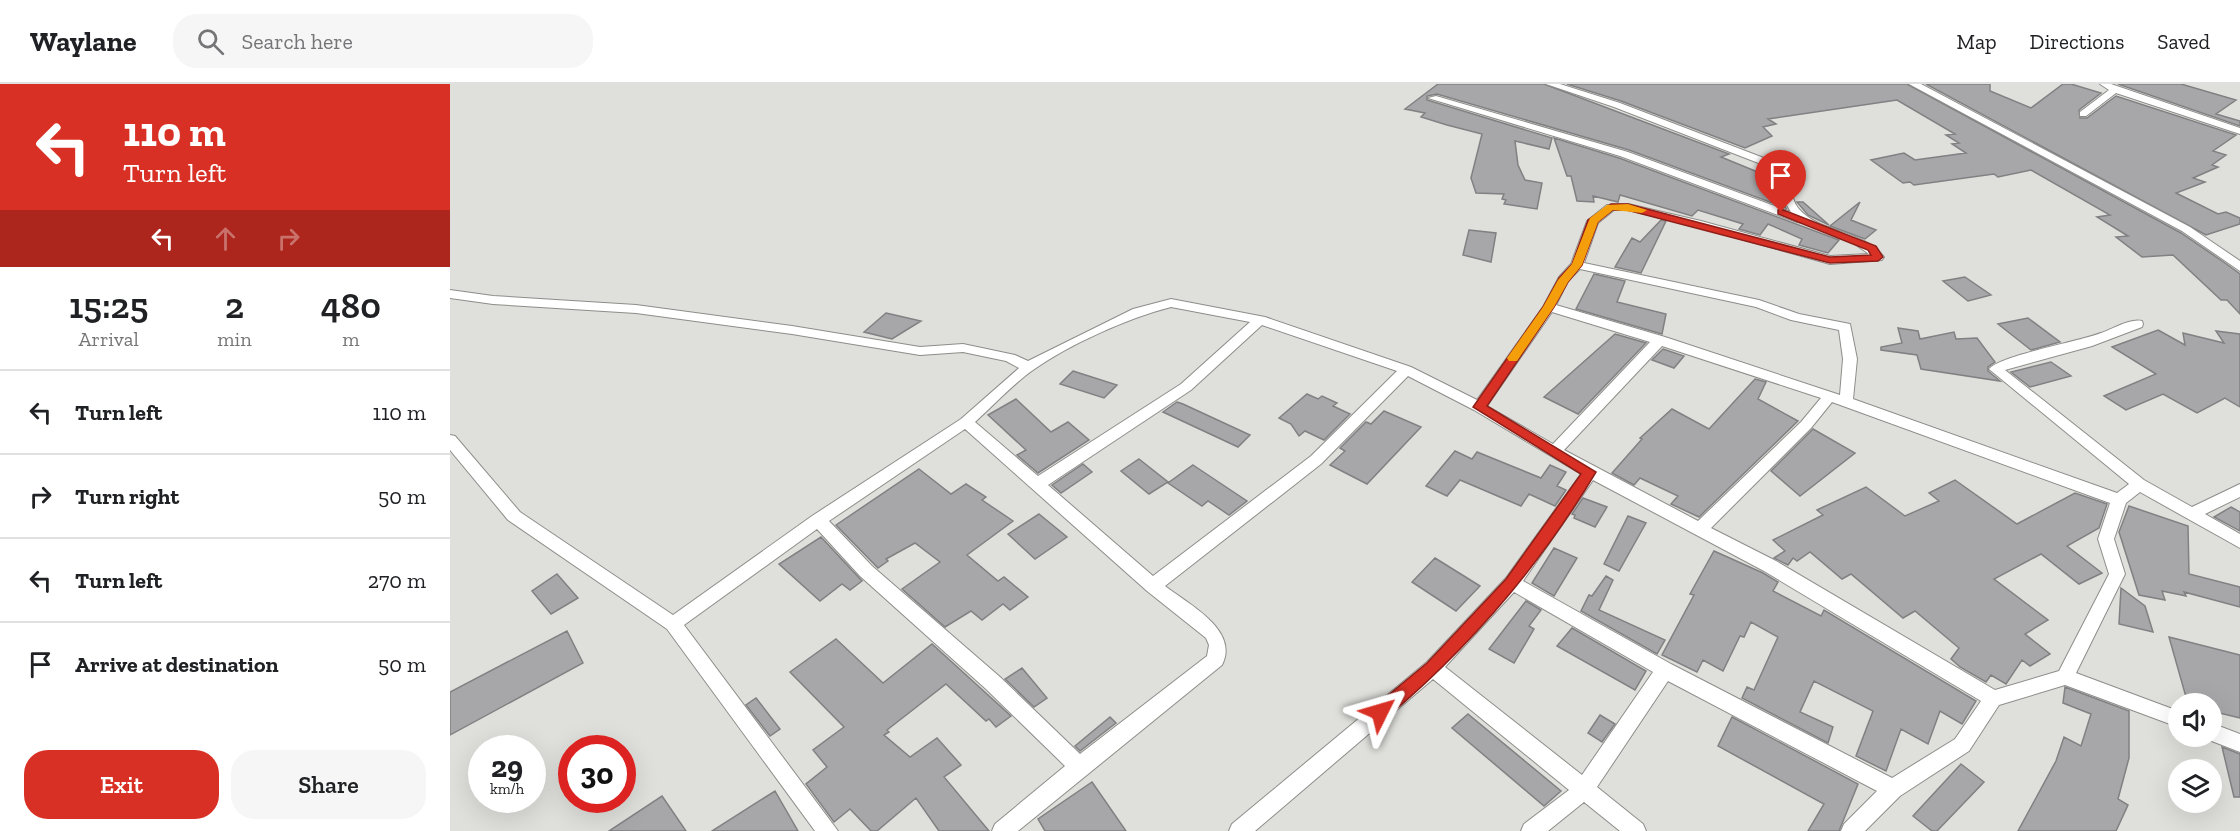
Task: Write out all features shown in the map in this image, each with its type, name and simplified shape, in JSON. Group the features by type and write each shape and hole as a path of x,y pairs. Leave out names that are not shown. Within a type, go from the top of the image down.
{"street":[{"path":"1551,84 1617,105 1765,162 1784,174 1787,198 1793,207 1815,225"},
{"path":"1914,84 2186,229 2240,267"},
{"path":"2105,84 2115,90 2240,131"},
{"path":"2083,114 2115,90"},
{"path":"1433,98 1624,154 1748,198 1872,248 1878,257 1830,260 1628,207 1611,207 1593,220 1577,265 1563,280 1549,307 1479,407"},
{"path":"1577,265 1758,304 1796,317 1845,327 1850,359 1846,403"},
{"path":"450,294 516,302 636,309 792,330 920,351 963,348 1010,358 1028,367"},
{"path":"673,624 818,520 966,422 1028,367 1061,348 1137,312 1171,303 1260,320 1406,370 1479,407 1590,472 1701,528 1993,699"},
{"path":"1549,307 1660,340 1987,450 2120,500"},
{"path":"1036,485 1186,387 1260,320"},
{"path":"2137,324 2087,343 2008,363 1996,369 2139,484 2240,542"},
{"path":"1554,452 1660,340"},
{"path":"1153,586 1316,460 1406,370"},
{"path":"1701,528 1806,425 1829,397"},
{"path":"966,422 1153,586 1212,633 1218,645 1216,660 1079,767 1002,831"},
{"path":"450,440 514,516 673,624 828,831"},
{"path":"1239,831 1433,668 1512,583 1590,472"},
{"path":"2065,676 2118,574 2106,539 2120,500 2139,484"},
{"path":"2192,513 2240,490"},
{"path":"818,520 866,571 993,683 1079,767"},
{"path":"1512,583 1665,670 1893,789"},
{"path":"1433,668 1583,791 1636,831"},
{"path":"1531,831 1583,791 1665,670"},
{"path":"1851,831 1893,789 1962,745 1993,699 2065,676 2168,715"},
{"path":"2222,736 2240,743"}],"building":[{"path":"1438,84 1544,84 1729,154 1721,157 1777,180 1762,189 1779,195 1786,208 1629,150 1437,94 1427,96 1427,100 1552,138 1549,149 1515,141 1518,165 1525,180 1542,183 1537,209 1504,204 1506,200 1502,199 1504,194 1476,193 1471,178 1482,134 1421,117 1425,113 1405,109"},
{"path":"1567,84 1907,84 2181,233 2225,263 2240,274 2240,314 2227,300 2221,300 2173,255 2142,257 2116,237 2128,236 2097,217 2110,215 2031,170 1998,177 1994,174 1914,185 1910,182 1903,183 1871,160 1904,153 1915,160 1966,153 1952,144 1959,143 1946,135 1955,134 1897,100 1768,119 1776,124 1763,127 1772,136 1745,148 1621,101"},
{"path":"1926,84 1990,84 1990,91 2031,108 2063,84 2071,84 2101,93 2079,110 2080,118 2087,118 2116,96 2236,135 2213,151 2226,155 2212,165 2218,167 2193,178 2205,182 2176,193 2218,214 2226,212 2240,218 2240,224 2206,235"},
{"path":"2118,84 2181,84 2236,100 2216,114 2240,121 2240,126"},
{"path":"1554,138 1619,158 1839,240 1828,253 1799,245 1802,239 1768,224 1760,235 1739,229 1743,224 1698,210 1692,216 1620,195 1618,202 1593,196 1594,202 1577,201 1571,176 1567,176"},
{"path":"1797,202 1803,202 1829,225 1808,215"},
{"path":"1860,202 1851,220 1876,230 1865,239 1830,226"},
{"path":"1661,220 1666,221 1641,273 1615,267 1632,238 1640,242"},
{"path":"1469,230 1496,233 1491,262 1463,255"},
{"path":"1594,274 1625,281 1617,302 1666,314 1662,334 1576,309"},
{"path":"1965,277 1991,295 1968,301 1943,281"},
{"path":"886,313 921,321 892,339 864,332"},
{"path":"2028,318 2060,342 2031,350 1998,324"},
{"path":"1898,328 1918,331 1920,339 1954,332 1956,339 1977,338 1995,362 1988,367 1988,371 2000,381 1921,369 1917,355 1881,350 1881,347 1902,343"},
{"path":"2158,330 2185,345 2183,333 2224,343 2216,331 2240,334 2240,407 2225,398 2197,413 2163,394 2126,410 2104,396 2156,374 2112,347"},
{"path":"1615,334 1646,343 1578,414 1544,397"},
{"path":"1663,349 1684,356 1674,368 1652,360"},
{"path":"2051,362 2071,376 2030,387 2011,372"},
{"path":"1073,371 1117,385 1104,398 1060,384"},
{"path":"1755,379 1766,382 1758,399 1798,421 1699,517 1671,504 1678,496 1640,478 1634,485 1612,473 1642,439 1640,438 1672,409 1709,429"},
{"path":"1307,394 1318,399 1322,396 1337,403 1333,406 1350,414 1324,440 1305,431 1299,436 1291,424 1279,418"},
{"path":"1016,399 1051,432 1068,422 1089,440 1038,473 1017,455 1026,450 988,415"},
{"path":"1177,402 1250,435 1238,447 1163,412"},
{"path":"1384,411 1421,427 1367,484 1330,465 1345,451 1340,448 1366,422 1371,424"},
{"path":"1813,429 1855,453 1800,496 1771,471"},
{"path":"1455,451 1472,459 1477,452 1541,478 1550,465 1566,472 1557,486 1566,490 1555,506 1529,494 1521,506 1460,480 1447,496 1426,486"},
{"path":"1139,459 1168,482 1149,494 1121,471"},
{"path":"1083,464 1092,472 1061,493 1052,485"},
{"path":"1193,465 1247,501 1229,515 1208,501 1202,506 1168,483"},
{"path":"919,469 951,494 966,484 986,497 982,500 1013,521 967,555 998,581 1004,577 1028,597 1010,610 1003,604 982,620 971,611 945,627 902,589 940,562 915,543 886,559 888,561 878,568 836,525"},
{"path":"1955,480 2017,524 2075,493 2107,504 2099,528 2067,546 2102,573 2079,584 2041,554 1994,579 2048,620 2025,634 2050,654 2030,666 2022,660 2006,684 1991,675 1986,682 1960,667 1951,659 1959,648 1915,611 1903,618 1851,574 1842,579 1810,552 1797,561 1793,558 1788,565 1774,558 1785,551 1773,540 1823,515 1817,510 1866,487 1905,516 1939,501 1929,493"},
{"path":"1583,498 1607,507 1595,527 1574,518 1575,515 1572,514"},
{"path":"2129,506 2188,526 2189,574 2240,587 2240,607 2184,592 2186,596 2162,591 2165,600 2139,595 2119,532"},
{"path":"2231,507 2240,512 2240,531 2214,517"},
{"path":"1039,514 1067,537 1035,559 1008,534"},
{"path":"1628,516 1646,523 1619,571 1604,564"},
{"path":"821,537 862,581 850,590 842,584 820,601 779,564"},
{"path":"1554,548 1577,558 1554,596 1532,583"},
{"path":"1714,551 1778,582 1773,591 1821,616 1824,610 1976,701 1962,724 1940,711 1928,744 1901,729 1886,771 1856,756 1873,711 1814,681 1800,712 1833,727 1828,743 1742,698 1747,687 1754,690 1778,637 1751,622 1744,637 1740,636 1723,671 1703,660 1697,672 1662,655 1694,595 1690,594"},
{"path":"1435,558 1480,586 1456,611 1412,582"},
{"path":"557,574 578,598 551,614 532,591"},
{"path":"1606,576 1613,580 1599,610 1665,640 1657,654 1581,611 1589,595 1592,596"},
{"path":"2121,588 2145,606 2153,632 2119,624"},
{"path":"1526,601 1541,610 1529,626 1534,629 1514,663 1489,649"},
{"path":"1572,628 1646,671 1635,690 1557,646"},
{"path":"567,631 583,663 450,735 450,692"},
{"path":"2169,637 2240,655 2240,718 2222,714 2222,693 2185,693"},
{"path":"836,639 883,683 932,644 1011,716 996,727 989,719 986,721 946,684 887,730 889,732 884,735 910,757 937,738 961,765 944,777 989,831 939,831 916,798 877,831 871,831 850,809 834,822 806,784 827,767 813,750 844,727 790,672"},
{"path":"1022,668 1047,698 1034,707 1005,679"},
{"path":"2065,687 2129,711 2129,758 2118,799 2128,805 2116,831 2018,831 2056,761 2064,737 2081,746 2091,714 2063,703"},
{"path":"756,698 780,729 770,736 746,705"},
{"path":"1468,714 1561,791 1544,806 1452,728"},
{"path":"1600,715 1615,724 1602,742 1588,733"},
{"path":"1110,717 1116,723 1080,751 1075,746"},
{"path":"1732,717 1858,784 1839,831 1808,831 1824,804 1718,746"},
{"path":"2222,747 2240,754 2240,797 2234,797"},
{"path":"1961,764 1984,782 1937,831 1932,831 1913,816"},
{"path":"1092,782 1126,831 1045,831 1038,819"},
{"path":"775,791 798,831 712,831"},
{"path":"662,796 686,831 609,831"}],"slow traffic":[{"path":"1513,358 1549,307 1563,280 1577,265 1593,220 1611,207 1642,210"}],"route":[{"path":"1380,712 1433,668 1512,583 1590,472 1479,407 1549,307 1563,280 1577,265 1593,220 1611,207 1628,207 1701,224 1830,260 1878,257 1872,248 1781,212"}]}
